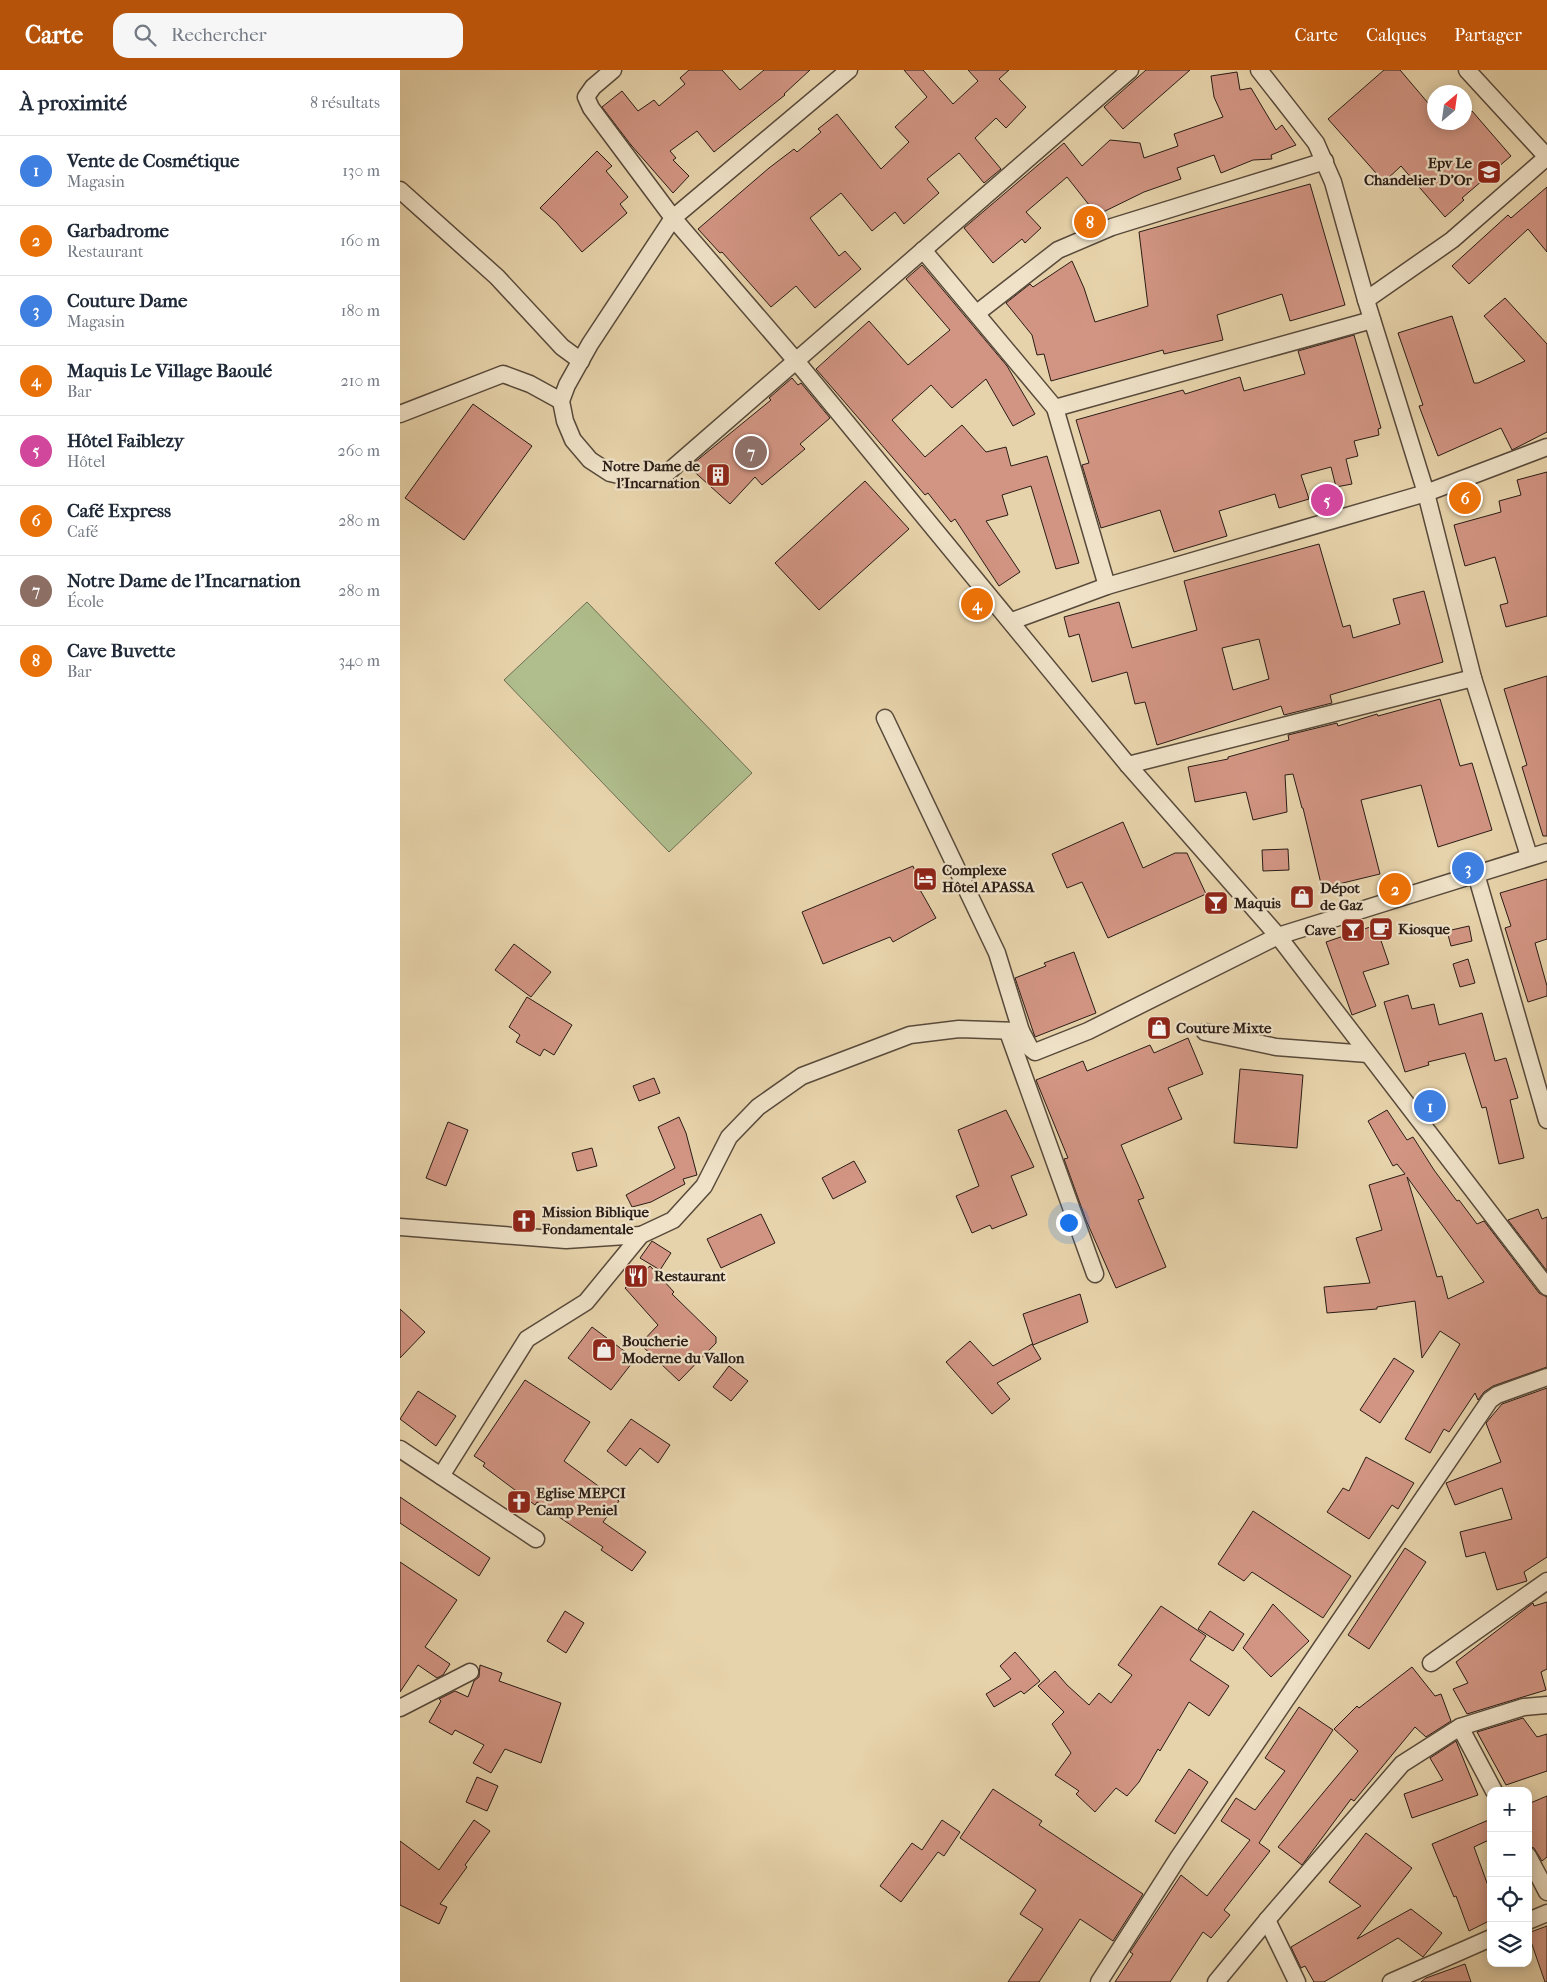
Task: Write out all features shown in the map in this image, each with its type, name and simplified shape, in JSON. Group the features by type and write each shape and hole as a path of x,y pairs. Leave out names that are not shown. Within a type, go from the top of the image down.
{"street":[{"path":"613,70 593,87 586,97 591,108 673,218 1012,621 1128,765 1278,936 1547,1288"},
{"path":"849,70 673,218 581,361 561,401 565,421 570,434 590,460 610,473 636,479 666,474 1130,70"},
{"path":"1259,70 1316,143 1333,182 1366,300 1426,493 1473,678 1529,856"},
{"path":"1366,300 1452,240 1547,157 1467,70"},
{"path":"977,313 1058,250 1085,238 1121,224 1325,161"},
{"path":"400,190 497,277 562,347 581,361"},
{"path":"923,250 1055,408 1107,586"},
{"path":"1055,408 1372,320"},
{"path":"400,414 503,374 530,384 561,401"},
{"path":"1012,621 1107,586 1426,493 1547,447"},
{"path":"1128,765 1473,678"},
{"path":"885,718 997,953 1015,1031 1096,1274"},
{"path":"400,1227 566,1240 641,1236 673,1220 704,1186 729,1137 758,1107 802,1076 910,1035 960,1029 1015,1031 1035,1052 1088,1031 1278,936 1529,856 1547,852"},
{"path":"1476,874 1547,1120"},
{"path":"1205,1032 1276,1047 1368,1054"},
{"path":"441,1476 527,1339 586,1302 641,1236"},
{"path":"1099,1982 1178,1858 1490,1400 1497,1395 1547,1377"},
{"path":"400,1449 536,1539"},
{"path":"1431,1663 1547,1581"},
{"path":"400,1708 470,1672"},
{"path":"1216,1982 1402,1764 1460,1727 1524,1707 1547,1705"},
{"path":"1460,1727 1492,1787"},
{"path":"1532,1864 1547,1892"},
{"path":"1532,1919 1547,1913"},
{"path":"1267,1920 1297,1982"},
{"path":"1391,1982 1487,1940"}],"green space":[{"path":"587,602 752,773 669,852 504,680"}],"building":[{"path":"689,70 722,70 740,90 764,70 810,70 785,95 714,152 697,131 670,151 676,158 673,160 689,176 673,193 631,145 602,107 622,91 638,111 654,100 659,106 685,84 680,78"},
{"path":"904,70 923,70 953,104 978,81 968,70 1009,70 999,79 1026,107 1006,128 996,118 975,138 1001,169 984,183 959,153 927,179 939,193 904,224 895,212 872,231 841,193 810,218 839,256 845,251 861,269 815,308 796,286 771,307 722,252 720,253 698,229 769,168 794,149 797,152 821,132 818,129 837,114 881,169 909,142 895,127 927,97"},
{"path":"1146,70 1190,70 1123,129 1104,107"},
{"path":"1384,70 1400,70 1427,102 1427,130 1472,130 1472,111 1511,156 1462,198 1464,200 1445,217 1401,166 1384,182 1328,119"},
{"path":"1237,72 1240,90 1251,88 1276,130 1282,125 1296,145 1271,155 1272,159 1253,160 1221,173 1214,155 1177,168 1181,179 1144,192 1097,215 1067,177 1026,212 1041,228 1025,243 1022,239 993,263 964,228 1064,143 1082,166 1110,140 1140,143 1144,158 1178,146 1174,134 1223,117 1214,97 1211,76"},
{"path":"597,151 612,166 606,171 628,197 620,204 627,213 582,252 556,222 540,208"},
{"path":"1310,184 1345,305 1290,321 1282,294 1217,315 1223,340 1164,354 1163,350 1051,381 1044,354 1037,355 1032,335 1006,303 1030,284 1033,287 1072,261 1084,288 1095,322 1148,306 1139,232"},
{"path":"1547,187 1547,252 1528,229 1469,284 1452,266 1508,215 1511,218"},
{"path":"922,265 1007,366 1035,414 1013,426 986,379 952,408 931,385 892,420 925,457 962,425 986,452 1006,447 1011,466 1047,456 1079,563 1056,569 1031,486 1002,495 1008,515 986,521 1020,572 999,586 955,519 951,522 928,493 925,495 816,369 869,321 908,365 950,330 906,279"},
{"path":"1505,298 1547,344 1547,432 1512,450 1501,428 1438,456 1419,406 1423,405 1398,333 1452,316 1474,383 1478,383 1525,361 1484,316"},
{"path":"1354,335 1381,428 1378,429 1379,435 1354,441 1358,456 1346,459 1352,484 1336,487 1331,467 1301,475 1309,499 1279,508 1275,494 1219,511 1227,536 1174,552 1160,510 1101,528 1082,465 1089,463 1076,420 1183,390 1185,394 1240,377 1244,391 1305,374 1298,351"},
{"path":"792,378 798,385 801,383 830,418 800,444 805,449 762,485 755,477 730,504 689,467 771,400 769,398"},
{"path":"473,404 532,446 464,540 405,498"},
{"path":"1547,472 1547,616 1506,627 1500,605 1508,603 1495,557 1465,566 1454,525 1501,512 1499,501 1521,495 1517,480"},
{"path":"865,481 909,529 819,610 775,563"},
{"path":"1319,544 1343,627 1350,625 1353,638 1400,624 1393,599 1424,591 1443,662 1330,695 1332,703 1284,715 1281,706 1157,745 1145,702 1135,704 1127,672 1092,682 1079,634 1069,637 1064,617 1119,602 1132,648 1197,630 1184,581","holes":["1259,639 1269,679 1233,690 1222,648"]},
{"path":"1547,676 1547,836 1543,836 1522,767 1527,765 1504,689"},
{"path":"1440,699 1460,766 1472,763 1492,830 1438,847 1421,785 1361,800 1380,874 1322,888 1293,774 1285,775 1287,812 1253,820 1246,792 1195,802 1188,767 1228,759 1228,757 1289,740 1288,735 1337,723 1338,726 1377,714 1378,716"},
{"path":"1123,822 1143,868 1175,853 1187,853 1206,894 1108,938 1082,882 1067,888 1052,854"},
{"path":"1288,849 1289,870 1263,871 1262,850"},
{"path":"913,866 922,887 919,888 936,918 893,942 890,937 823,964 802,912"},
{"path":"1547,879 1547,939 1535,943 1547,986 1547,996 1528,1002 1505,928 1511,926 1500,893"},
{"path":"1373,926 1375,932 1378,932 1389,964 1363,972 1376,1006 1352,1015 1326,942"},
{"path":"1469,926 1472,941 1451,946 1447,931"},
{"path":"514,944 551,972 531,997 495,970"},
{"path":"1074,952 1096,1013 1035,1037 1015,978 1046,966 1044,963"},
{"path":"1468,959 1475,983 1460,987 1453,964"},
{"path":"1408,995 1412,1009 1434,1004 1439,1025 1482,1013 1495,1061 1506,1058 1518,1098 1510,1100 1524,1158 1499,1164 1486,1107 1482,1108 1465,1053 1428,1062 1429,1065 1405,1072 1384,1002"},
{"path":"527,997 572,1025 554,1055 544,1049 540,1056 516,1042 520,1035 509,1027"},
{"path":"1188,1038 1203,1074 1168,1088 1182,1119 1121,1145 1144,1198 1138,1200 1166,1267 1116,1288 1086,1220 1064,1159 1068,1158 1036,1080 1083,1061 1087,1071 1150,1045 1154,1053"},
{"path":"1240,1069 1303,1075 1297,1148 1234,1143"},
{"path":"654,1078 660,1093 639,1101 633,1086"},
{"path":"1006,1110 1034,1167 1011,1176 1027,1215 992,1229 990,1225 972,1233 956,1196 979,1186 958,1130"},
{"path":"1387,1110 1407,1140 1413,1137 1457,1201 1459,1200 1477,1224 1484,1221 1539,1293 1547,1297 1547,1367 1493,1386 1484,1392 1478,1400 1475,1393 1449,1432 1444,1429 1430,1453 1405,1439 1460,1344 1440,1331 1422,1358 1415,1301 1377,1307 1377,1309 1327,1313 1324,1287 1370,1283 1356,1238 1382,1230 1369,1185 1405,1174 1397,1164 1393,1166 1368,1121","holes":["1407,1177 1484,1282 1448,1299 1442,1276 1437,1277"]},
{"path":"679,1117 686,1133 697,1175 683,1179 685,1184 651,1202 632,1207 626,1195 675,1168 658,1127"},
{"path":"448,1122 468,1130 446,1186 426,1178"},
{"path":"592,1148 597,1166 577,1171 572,1153"},
{"path":"854,1161 866,1182 833,1199 822,1178"},
{"path":"1538,1209 1542,1219 1547,1217 1547,1271 1508,1220"},
{"path":"761,1214 775,1243 721,1268 707,1239"},
{"path":"652,1241 671,1253 660,1270 640,1258"},
{"path":"650,1266 674,1292 672,1294 716,1337 716,1343 679,1381 640,1344 658,1325 625,1288"},
{"path":"1080,1294 1088,1322 1033,1345 1023,1314"},
{"path":"400,1309 425,1332 400,1358"},
{"path":"592,1327 635,1359 611,1390 568,1358"},
{"path":"970,1341 993,1366 1032,1344 1041,1359 997,1383 1010,1399 992,1414 946,1362"},
{"path":"1394,1358 1414,1371 1380,1423 1360,1410"},
{"path":"729,1366 748,1381 731,1401 713,1387"},
{"path":"525,1380 590,1422 564,1461 619,1501 603,1522 646,1552 632,1571 601,1550 603,1547 537,1502 535,1505 483,1466 485,1463 474,1456"},
{"path":"1547,1388 1547,1557 1524,1572 1527,1581 1497,1590 1485,1552 1466,1557 1460,1532 1512,1519 1502,1488 1455,1505 1446,1483 1501,1462 1486,1423 1502,1404"},
{"path":"418,1391 456,1416 436,1446 400,1419"},
{"path":"631,1419 670,1445 658,1463 640,1448 626,1466 607,1451"},
{"path":"1366,1457 1414,1483 1398,1509 1392,1505 1369,1539 1327,1512 1343,1488 1349,1491"},
{"path":"400,1497 490,1558 479,1576 400,1523"},
{"path":"1253,1511 1351,1576 1323,1618 1252,1572 1244,1581 1218,1564"},
{"path":"1405,1548 1426,1562 1369,1649 1348,1635"},
{"path":"400,1562 457,1600 425,1647 450,1664 443,1675 437,1678 418,1665 400,1692"},
{"path":"1547,1602 1547,1669 1541,1672 1546,1690 1467,1714 1453,1689 1468,1683 1456,1662 1533,1603 1534,1606"},
{"path":"1273,1604 1309,1641 1271,1677 1243,1648"},
{"path":"1161,1606 1206,1636 1190,1660 1229,1686 1209,1716 1189,1702 1139,1782 1127,1796 1116,1788 1095,1812 1076,1794 1079,1791 1055,1775 1071,1753 1052,1724 1064,1712 1038,1686 1055,1671 1089,1705 1099,1693 1111,1703 1132,1675 1118,1665"},
{"path":"565,1611 584,1623 566,1653 547,1641"},
{"path":"1210,1611 1244,1634 1233,1651 1198,1629"},
{"path":"1015,1652 1040,1681 1024,1694 1021,1691 994,1707 986,1694 1011,1679 1000,1666"},
{"path":"480,1665 502,1673 499,1681 561,1703 541,1763 505,1749 491,1773 473,1763 484,1745 455,1730 452,1735 429,1722 441,1701 439,1699 455,1691 468,1697 474,1681 479,1677"},
{"path":"1412,1667 1435,1696 1441,1694 1451,1721 1426,1737 1415,1727 1354,1801 1351,1799 1302,1865 1278,1847 1358,1751 1334,1729 1357,1706 1359,1708"},
{"path":"1299,1707 1333,1730 1259,1843 1270,1851 1224,1910 1230,1915 1211,1938 1203,1932 1170,1982 1115,1982 1133,1954 1130,1952 1181,1875 1207,1896 1250,1840 1221,1821 1236,1798 1255,1810 1285,1771 1265,1758"},
{"path":"1523,1718 1537,1737 1547,1734 1547,1771 1506,1785 1477,1732"},
{"path":"1456,1741 1478,1795 1412,1818 1404,1794 1443,1780 1430,1758"},
{"path":"1189,1769 1208,1782 1175,1834 1155,1821"},
{"path":"477,1777 498,1786 487,1811 466,1802"},
{"path":"993,1789 1042,1821 1039,1825 1143,1894 1113,1941 1080,1919 1039,1982 1008,1982 1043,1929 1020,1914 1036,1890 960,1838"},
{"path":"1547,1796 1547,1857 1542,1861 1532,1847 1532,1802"},
{"path":"474,1820 490,1831 440,1904 447,1907 439,1924 400,1905 400,1841 439,1870"},
{"path":"942,1820 960,1832 944,1856 938,1852 901,1902 880,1886 912,1843 922,1850"},
{"path":"1487,1821 1487,1841 1474,1847 1487,1883 1487,1922 1469,1931 1456,1896 1454,1897 1432,1844"},
{"path":"1366,1833 1412,1868 1357,1939 1411,1909 1442,1933 1423,1957 1398,1938 1324,1982 1314,1982 1305,1966 1301,1968 1291,1947 1361,1906 1329,1882"},
{"path":"1547,1926 1547,1982 1545,1982 1532,1945 1532,1932"},
{"path":"1465,1964 1471,1982 1421,1982 1426,1978"}],"place":[{"name":"Epv Le Chandelier D'Or","path":"1489,172"},
{"name":"Cave Buvette","path":"1090,222"},
{"name":"Notre Dame de l’Incarnation","path":"751,452"},
{"name":"Notre Dame de l'Incarnation","path":"718,475"},
{"name":"Café Express","path":"1465,498"},
{"name":"Hôtel Faiblezy","path":"1327,500"},
{"name":"Maquis Le Village Baoulé","path":"977,604"},
{"name":"Couture Dame","path":"1468,868"},
{"name":"Complexe Hôtel APASSA","path":"925,879"},
{"name":"Garbadrome","path":"1395,889"},
{"name":"Dépot de Gaz","path":"1302,897"},
{"name":"Maquis","path":"1216,903"},
{"name":"Kiosque","path":"1381,929"},
{"name":"Cave","path":"1353,930"},
{"name":"Couture Mixte","path":"1159,1028"},
{"name":"Vente de Cosmétique","path":"1430,1106"},
{"name":"Mission Biblique Fondamentale","path":"524,1221"},
{"name":"Restaurant","path":"636,1276"},
{"name":"Boucherie Moderne du Vallon","path":"604,1350"},
{"name":"Eglise MEPCI Camp Peniel","path":"519,1502"}]}
